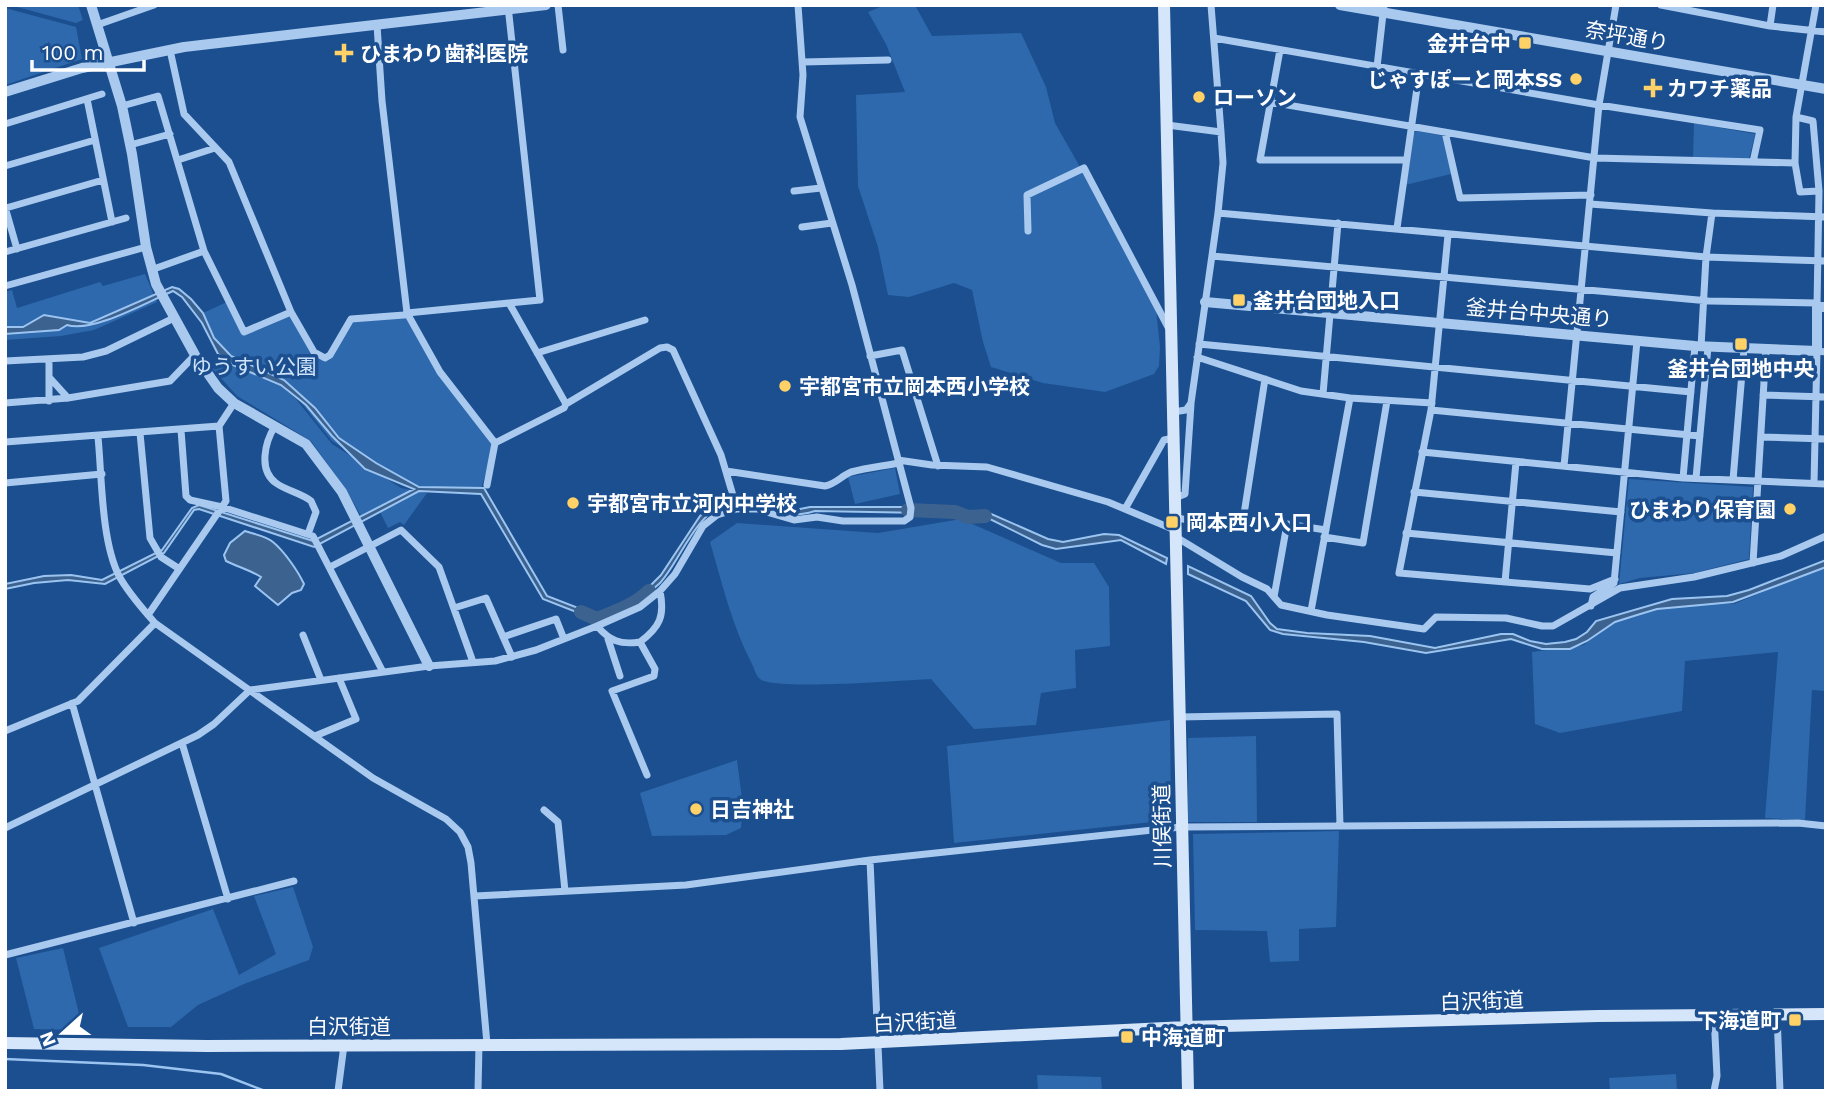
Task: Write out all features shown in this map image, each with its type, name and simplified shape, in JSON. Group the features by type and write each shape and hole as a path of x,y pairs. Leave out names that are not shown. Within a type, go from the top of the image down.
{"main road":[{"name":"川俣街道","path":"1164,5 1188,1091"},
{"name":"白沢街道","path":"5,1043 208,1046 878,1043 1186,1027 1826,1014"}],"street":[{"path":"91,5 122,106 146,247 151,270 161,293 195,355 218,388 234,403 306,444 342,492 429,666"},
{"path":"97,25 139,8 154,5"},
{"path":"5,92 109,62 170,50 508,7 546,5"},
{"path":"558,5 563,50"},
{"path":"6,825 96,786 182,743 214,724 250,690 429,666 495,662 597,626 640,607 660,591 675,574 703,526 736,504 794,520 817,517 843,521 904,521 911,510 852,285 800,117 803,62 798,5"},
{"path":"1175,498 1185,494 1191,403 1223,163 1211,5"},
{"name":"奈坪通り","path":"1340,5 1385,9 1609,52 1826,89"},
{"path":"1564,467 1599,105 1616,5"},
{"path":"1719,16 1720,5"},
{"path":"1770,26 1773,5"},
{"path":"1816,5 1796,117 1795,163 1800,192 1819,191"},
{"path":"1667,6 1770,26 1826,32"},
{"path":"170,50 184,114 229,162 292,312 314,352 324,358 330,355 351,319 540,300 508,7"},
{"path":"1377,66 1385,9"},
{"path":"377,24 382,101 407,313 440,372 495,443 487,485"},
{"path":"1214,38 1760,130 1753,162"},
{"path":"1280,50 1260,160 1406,160"},
{"path":"803,62 888,60"},
{"path":"1397,228 1419,74"},
{"path":"5,124 102,94"},
{"path":"122,106 158,96 204,251 244,332 292,312"},
{"path":"87,99 112,222"},
{"path":"1270,102 1595,158 1795,163"},
{"path":"1796,117 1813,121 1822,217 1821,352 1814,483"},
{"path":"1167,125 1221,132"},
{"path":"1446,132 1460,198 1591,195"},
{"path":"130,145 170,134"},
{"path":"5,166 95,140"},
{"path":"178,160 215,148"},
{"path":"1028,230 1027,195 1084,168 1172,334"},
{"path":"18,249 5,208 103,180"},
{"path":"794,191 821,188"},
{"path":"1590,204 1712,213 1822,217"},
{"path":"1218,213 1706,257 1822,261"},
{"path":"1696,478 1706,257 1712,213"},
{"path":"5,252 126,218"},
{"path":"802,227 832,223"},
{"path":"1322,394 1338,223"},
{"path":"1448,234 1431,406 1399,573 1590,589 1615,579"},
{"path":"5,286 146,247"},
{"path":"151,270 204,251"},
{"path":"1212,256 1704,301 1820,306"},
{"name":"釜井台中央通り","path":"1205,302 1701,347 1821,352"},
{"path":"509,303 566,404"},
{"path":"5,361 82,357 106,351 174,318"},
{"path":"537,354 645,320"},
{"path":"1591,606 1593,597 1614,583 1615,579 1637,341"},
{"path":"1199,344 1691,392"},
{"path":"495,443 564,408 566,404 660,348 667,347 673,350 721,456 736,504"},
{"path":"1683,478 1691,392 1701,347"},
{"path":"1733,480 1744,349"},
{"path":"1753,563 1766,349"},
{"path":"870,356 902,350 938,466"},
{"path":"5,403 49,401 170,381 195,355"},
{"path":"1197,357 1288,388 1322,394 1700,436"},
{"path":"49,359 49,401"},
{"path":"49,377 68,398"},
{"path":"1175,528 1242,527 1265,379"},
{"path":"1763,395 1826,397"},
{"path":"1311,611 1350,398"},
{"path":"1274,597 1287,524 1363,543 1387,401"},
{"path":"148,615 226,501 219,426 234,403"},
{"path":"1173,412 1186,410 1191,403"},
{"path":"5,442 219,426"},
{"path":"275,426 267,439 265,450 270,478 278,485 312,501 316,512 308,534"},
{"path":"181,430 186,496 219,511 308,534 317,542 383,672"},
{"path":"140,432 150,538 159,554 178,568"},
{"path":"98,437 108,545 119,574 133,598 155,623 373,778 446,819 460,832 468,847 475,896 483,1044 478,1091"},
{"path":"1761,437 1826,439"},
{"path":"1125,509 1164,440 1174,438"},
{"path":"1422,452 1683,478 1826,484"},
{"path":"726,471 825,486 851,472 898,462 987,467 1125,509 1175,528 1242,578 1267,589 1281,605 1424,629 1436,618 1506,618 1553,626 1620,588 1693,577 1781,556 1826,536"},
{"path":"1505,582 1516,462"},
{"path":"5,482 102,474"},
{"path":"1414,492 1621,512"},
{"path":"330,567 401,530 439,568 473,662"},
{"path":"1406,533 1617,553"},
{"path":"607,638 616,642 640,642 656,630 663,608 660,591"},
{"path":"454,608 486,598 512,657"},
{"path":"503,637 556,619 564,639"},
{"path":"5,731 72,704 108,672 155,623"},
{"path":"597,626 607,638 620,676"},
{"path":"303,635 321,680"},
{"path":"640,642 655,669 654,676 612,691 647,775"},
{"path":"315,736 356,719 339,678"},
{"path":"72,704 134,923"},
{"path":"1179,717 1337,714 1340,826"},
{"path":"182,743 228,899"},
{"path":"544,810 558,822 565,891"},
{"path":"475,896 686,885 870,860 1181,827 1798,823 1826,826"},
{"path":"870,860 880,1091"},
{"path":"5,955 294,881"},
{"path":"1777,1014 1780,1091"},
{"path":"1714,1015 1717,1076 1714,1091"},
{"path":"338,1091 344,1045"}],"green space":[{"path":"10,5 78,5 83,20 76,23"},
{"path":"885,5 915,5 932,36 1021,33 1046,87 1055,123 1113,225 1156,309 1160,347 1159,366 1154,374 1105,392 1043,383 991,367 972,290 954,283 909,297 888,295 878,247 858,186 856,95 905,92 886,44 868,12"},
{"path":"5,8 76,27 82,59 5,85"},
{"path":"1694,123 1755,134 1749,159 1693,159"},
{"path":"1417,131 1444,136 1451,174 1405,185 1412,134"},
{"name":"ゆうすい公園","path":"145,274 157,302 94,330 61,336 5,340 5,292 12,290 17,308 100,282 103,286"},
{"path":"229,301 244,332 291,312 314,352 325,358 351,319 404,315 440,372 495,443 479,495 403,486 332,441 284,381 281,386 296,399 332,444 401,488 427,493 404,525 400,522 388,528 380,512 364,521 345,488 311,441 237,396 212,368 223,356 203,313"},
{"path":"895,468 900,494 855,504 848,477"},
{"path":"1629,479 1753,487 1749,559 1694,573 1640,578 1619,584"},
{"path":"961,519 1061,563 1094,563 1109,587 1110,646 1075,650 1076,688 1041,693 1036,725 974,729 931,679 813,685 770,682 759,678 733,620 710,542 737,523 878,533"},
{"path":"1826,566 1826,691 1812,690 1805,820 1765,818 1778,652 1685,661 1682,711 1560,733 1535,724 1532,652 1584,645 1619,616 1689,601 1734,604"},
{"path":"1170,720 1171,820 954,843 947,746"},
{"path":"1256,736 1257,822 1188,822 1188,738"},
{"path":"737,760 743,806 741,828 726,835 652,836 640,793"},
{"path":"1339,831 1336,927 1299,929 1299,961 1270,962 1267,931 1195,930 1193,834"},
{"path":"293,887 313,947 309,960 244,984 198,1005 171,1027 128,1027 99,948 213,909 239,975 276,954 254,896"},
{"path":"63,948 83,1030 34,1029 16,958"},
{"path":"1676,1074 1677,1091 1610,1091 1609,1078"},
{"path":"1037,1075 1101,1077 1102,1091 1038,1091"}],"shaded area":[{"path":"172,287 191,299 203,313 214,338 231,356 284,380 315,408 339,438 376,463 419,487 484,488 547,596 596,615 638,598 661,575 700,516 725,500 753,499 790,511 810,507 927,507 926,513 815,511 791,515 747,504 725,505 705,518 660,583 637,600 594,619 543,599 481,494 419,491 314,547 199,509 194,510 164,553 105,584 68,580 5,589 5,584 44,576 71,575 102,580 162,550 192,508 199,505 313,541 414,489 365,469 306,405 281,385 233,365 218,354 202,323 182,297 173,291 91,325 67,325 59,330 5,334 5,327 23,327 44,315 90,323"},
{"path":"967,512 989,513 1048,539 1063,542 1104,534 1119,535 1167,558 1166,564 1121,540 1056,549 1042,545 988,518 966,519"},
{"path":"245,531 267,538 277,546 304,584 301,590 292,593 278,605 255,586 261,577 226,561 224,555 230,543"},
{"path":"1826,560 1826,567 1733,602 1657,609 1615,622 1570,649 1542,649 1511,639 1426,653 1270,630 1246,601 1188,574 1188,566 1251,596 1277,629 1370,636 1435,648 1501,634 1513,634 1546,644 1565,642 1587,632 1596,621 1672,599 1727,596"}],"waterway":[{"path":"908,510 955,512 968,517 985,516"},
{"path":"581,612 597,619 618,611 649,591"},
{"path":"5,1059 143,1065 221,1074 265,1091"}],"place":[{"name":"金井台中","path":"1525,43"},
{"name":"ひまわり歯科医院","path":"344,53"},
{"name":"じゃすぽーと岡本SS","path":"1576,79"},
{"name":"カワチ薬品","path":"1653,88"},
{"name":"ローソン","path":"1199,97"},
{"name":"釜井台団地入口","path":"1239,300"},
{"name":"釜井台団地中央","path":"1741,344"},
{"name":"宇都宮市立岡本西小学校","path":"785,386"},
{"name":"宇都宮市立河内中学校","path":"573,503"},
{"name":"ひまわり保育園","path":"1790,509"},
{"name":"岡本西小入口","path":"1172,522"},
{"name":"日吉神社","path":"696,809"},
{"name":"下海道町","path":"1795,1020"},
{"name":"中海道町","path":"1127,1037"}]}
